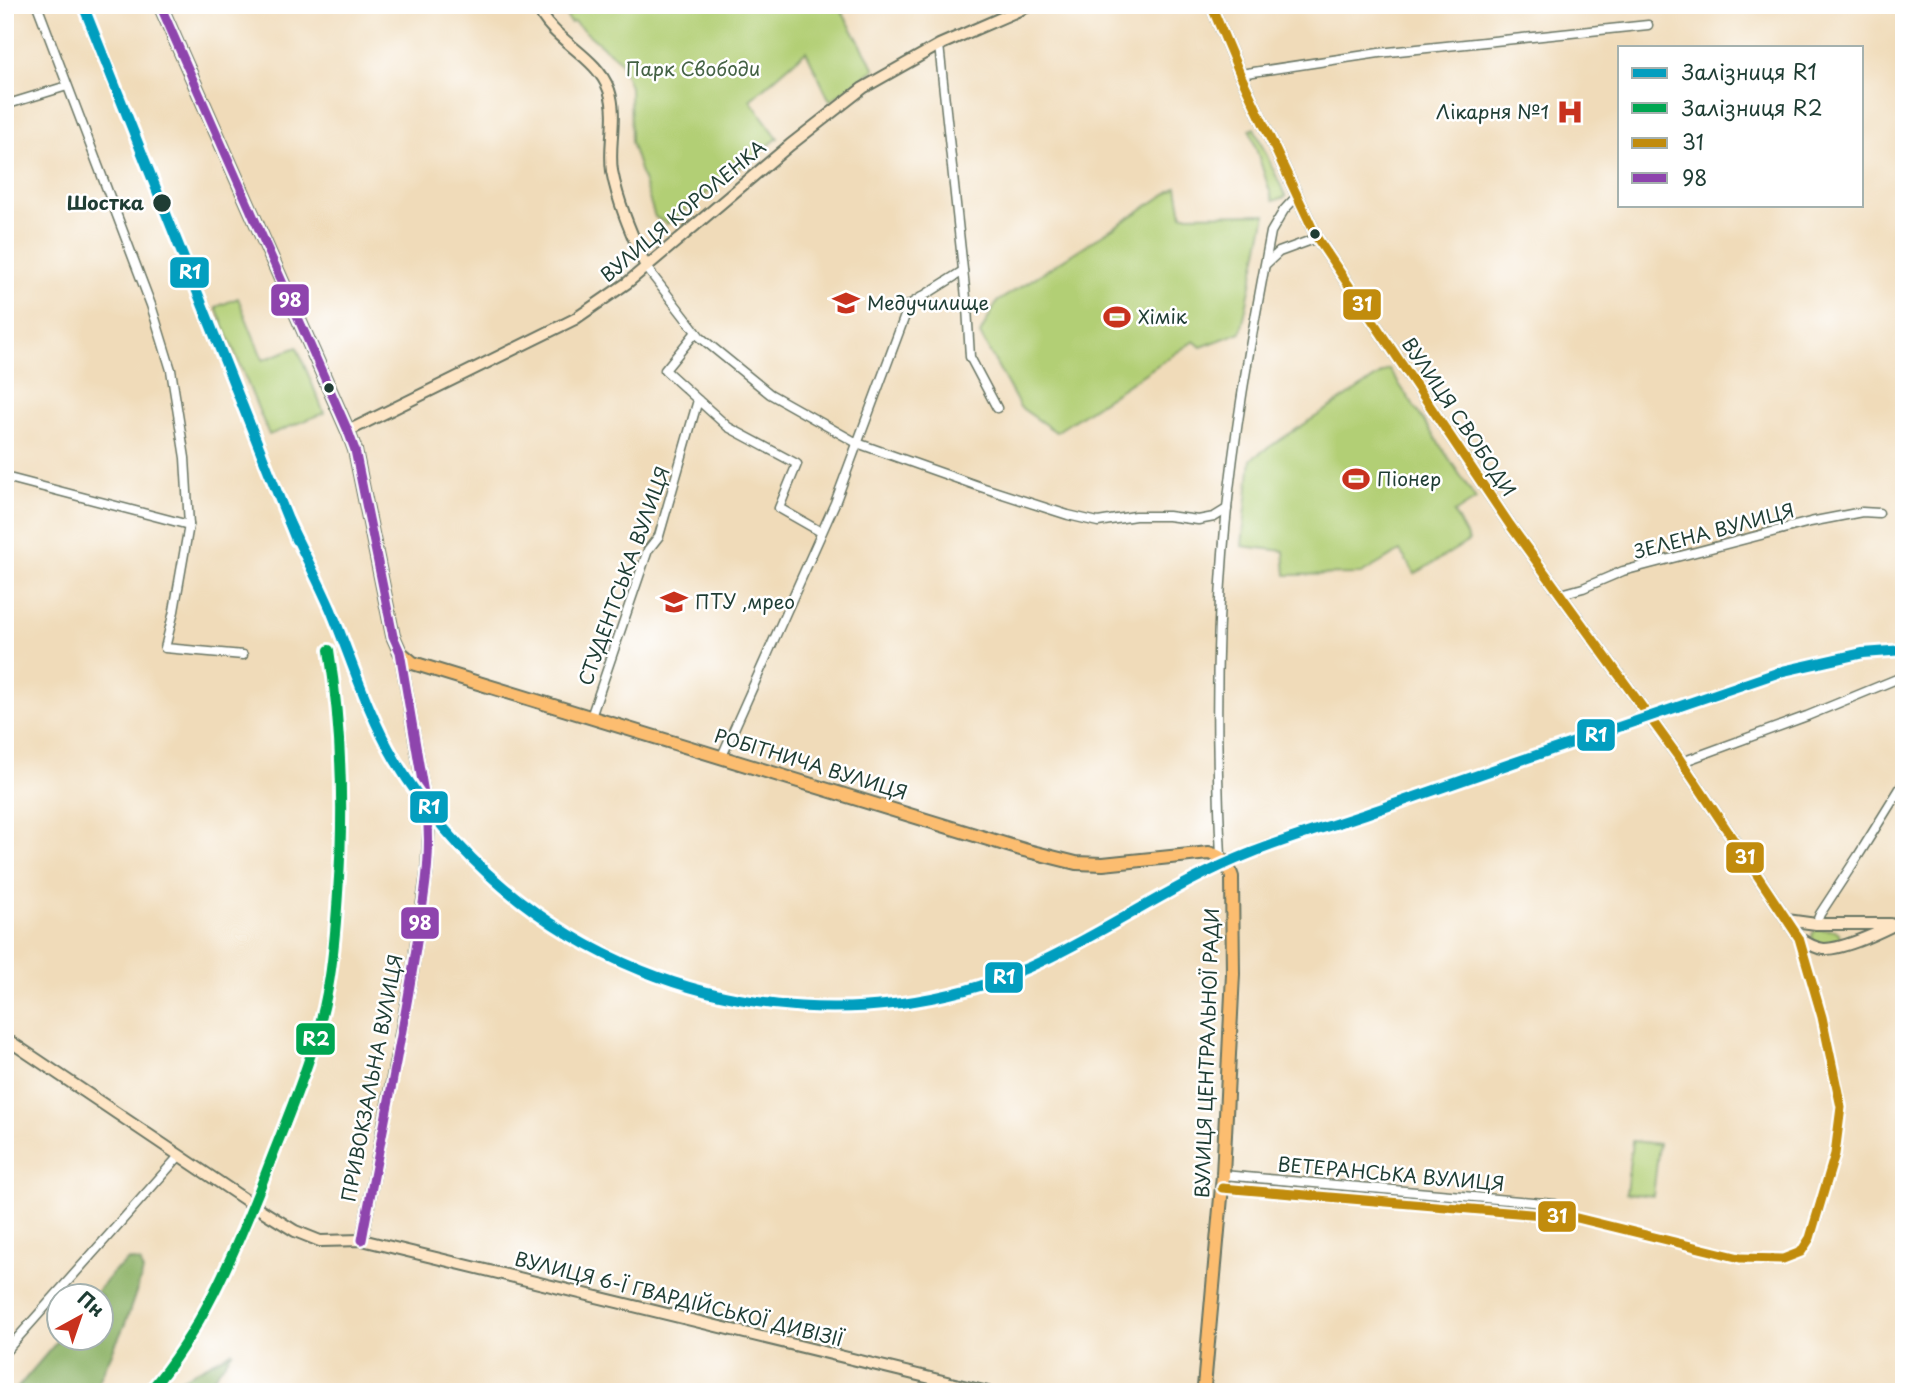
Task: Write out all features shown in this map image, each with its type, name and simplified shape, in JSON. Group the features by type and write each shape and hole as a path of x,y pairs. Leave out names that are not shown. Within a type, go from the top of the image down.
{"main road":[{"name":"ПРИВОКЗАЛЬНА ВУЛИЦЯ","path":"160,5 355,450 393,636 400,652 429,824 427,872 412,974 362,1240"},
{"path":"537,5 554,33 585,58 609,89 612,110 612,170 632,234 646,267"},
{"name":"ВУЛИЦЯ КОРОЛЕНКА","path":"348,431 575,319 627,283 809,129 863,88 939,45 1031,5"},
{"name":"ВУЛИЦЯ СВОБОДИ","path":"1212,5 1240,74 1317,237 1510,525 1682,762 1798,938"},
{"name":"РОБІТНИЧА ВУЛИЦЯ","path":"400,652 413,663 1024,850 1076,863 1103,864 1209,853 1221,856"},
{"name":"ВУЛИЦЯ ЦЕНТРАЛЬНОЇ РАДИ","path":"1203,1390 1222,1181 1233,974 1232,877 1228,863 1221,856"},
{"path":"1787,920 1835,925 1900,922"},
{"path":"1816,924 1807,927 1798,938 1822,949 1838,947 1900,922"},
{"path":"1835,925 1842,931 1843,939 1838,947"},
{"name":"ВУЛИЦЯ 6-Ї ГВАРДІЙСЬКОЇ ДИВІЗІЇ","path":"5,1038 295,1231 320,1241 362,1240 988,1392"}],"street":[{"path":"37,5 151,305 171,370 185,458 189,525 165,649 243,654"},
{"path":"1240,74 1379,53 1648,25"},
{"path":"939,45 970,357 997,408"},
{"path":"5,105 67,86"},
{"name":"ВУЛИЦЯ ЦЕНТРАЛЬНОЇ РАДИ","path":"1221,856 1217,681 1227,509 1249,356 1271,232 1284,210 1297,196"},
{"path":"1266,264 1279,252 1317,237"},
{"path":"646,267 696,332 771,394 857,443 981,487 1098,522 1135,516 1198,520 1214,517 1227,509"},
{"path":"722,756 821,532 909,305 963,271"},
{"path":"696,332 665,370 697,403 728,427 797,464 779,508 821,532"},
{"name":"СТУДЕНТСЬКА ВУЛИЦЯ","path":"591,717 648,550 659,536 697,403"},
{"path":"5,477 189,525"},
{"name":"ЗЕЛЕНА ВУЛИЦЯ","path":"1561,594 1583,589 1623,571 1811,522 1862,512 1879,513"},
{"path":"1682,762 1807,716 1904,676"},
{"path":"1816,924 1819,914 1904,782"},
{"path":"1577,1218 1740,1258 1783,1259 1801,1252 1817,1219 1835,1154 1841,1107 1822,1017 1798,938"},
{"path":"5,1352 180,1155"},
{"name":"ВЕТЕРАНСЬКА ВУЛИЦЯ","path":"1222,1181 1555,1204 1577,1218"},
{"name":"ВЕТЕРАНСЬКА ВУЛИЦЯ","path":"1222,1181 1577,1218"}],"green space":[{"name":"Парк Свободи","path":"838,5 875,69 830,101 806,51 750,100 778,138 667,224 655,217 631,142 630,87 620,61 574,22 570,23 562,7"},
{"path":"1254,128 1286,197 1273,201 1250,130"},
{"name":"Хімік","path":"1177,187 1182,215 1266,214 1241,332 1201,347 1194,341 1056,432 1020,407 980,334 997,302"},
{"path":"238,298 263,360 297,347 324,413 269,435 216,307"},
{"name":"Піонер","path":"1389,369 1476,499 1454,513 1469,541 1415,574 1400,551 1361,574 1286,575 1284,551 1242,546 1251,459"},
{"path":"1817,929 1835,930 1840,938 1834,944 1820,944 1813,941 1812,934"},
{"path":"1632,1141 1659,1144 1653,1196 1626,1193"},
{"path":"129,1260 140,1262 143,1272 116,1344 116,1282 105,1282"},
{"path":"233,1351 203,1392 169,1392 181,1379"},
{"path":"48,1352 112,1352 94,1392 14,1392"}],"rail line":[{"name":"R1","path":"83,5 296,540"},
{"name":"R1","path":"288,520 326,599 368,705 395,760 444,829 503,887 569,934 642,971 719,995 800,1007 883,1005 966,990 1004,978 1076,944 1180,886 1267,847 1783,671 1863,653 1904,650"},
{"name":"R2","path":"149,1392 185,1344 227,1266 300,1087 323,1013 334,940 341,832 341,771 329,650"}],"transit line":[{"name":"98","path":"160,5 355,450 393,636 400,652 426,805 429,839 422,908 405,1017 362,1240"},
{"name":"31","path":"1211,5 1240,74 1317,238 1510,525 1677,755 1799,938 1822,1017 1841,1107 1835,1154 1810,1238 1801,1252 1783,1259 1740,1258 1577,1218 1222,1188"}],"place":[{"name":"Лікарня №1","path":"1570,112"},
{"name":"Шостка","path":"162,203"},
{"name":"Медучилище","path":"846,303"},
{"name":"Хімік","path":"1117,317"},
{"name":"Піонер","path":"1356,479"},
{"name":"ПТУ ,мрео","path":"674,602"}]}
